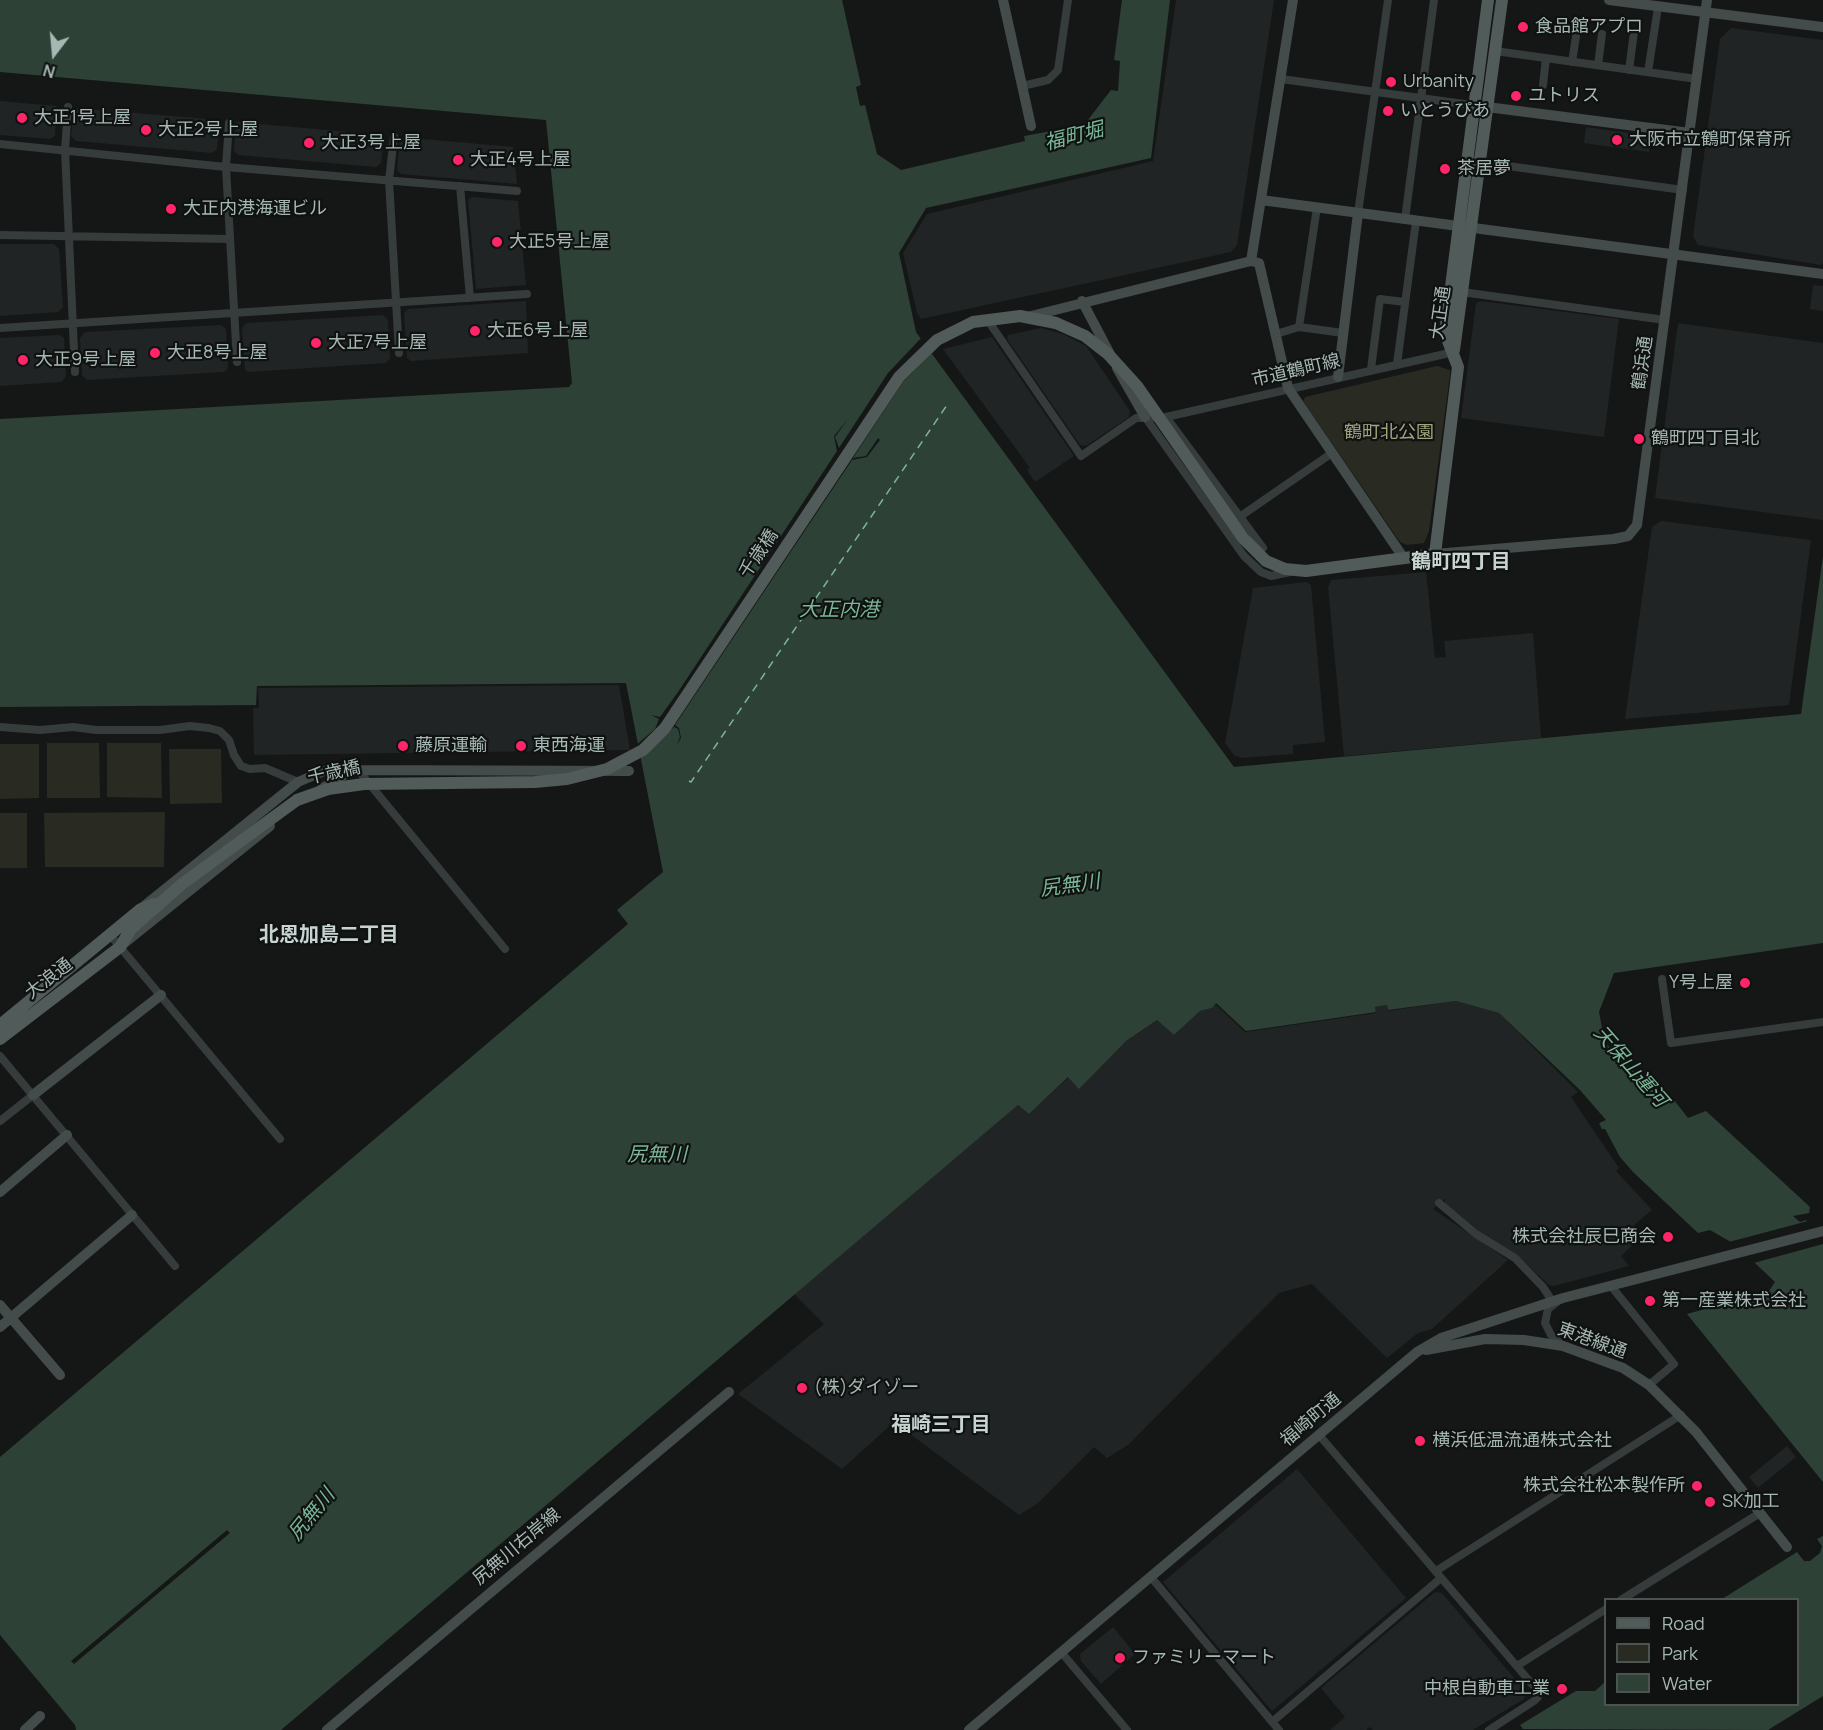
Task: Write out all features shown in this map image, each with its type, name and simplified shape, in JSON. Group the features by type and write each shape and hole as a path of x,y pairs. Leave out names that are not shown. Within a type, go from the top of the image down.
{"main road":[{"name":"大正通","path":"1454,352 1445,333 1479,162 1488,0"},
{"name":"大正通","path":"1454,352 1462,292 1465,227 1481,106 1496,51 1502,0"},
{"name":"千歳橋","path":"164,900 282,809 312,794 344,786 384,782 552,781 608,769 643,750 665,728 899,377 937,340 973,322 1020,316 1056,323 1085,336 1108,354 1137,386 1243,538 1266,561 1296,571"},
{"path":"1296,571 1435,554 1458,367 1454,352"},
{"name":"大浪通","path":"0,1025 141,909 164,900"},
{"name":"大浪通","path":"0,1040 120,947 131,929 164,900"}],"street":[{"path":"1003,0 1031,126"},
{"path":"1022,86 1048,80 1058,70 1068,0"},
{"path":"1251,261 1293,0"},
{"path":"1338,377 1388,0"},
{"path":"1397,363 1405,302 1422,98 1434,0"},
{"path":"1609,0 1823,27"},
{"name":"鶴浜通","path":"1435,554 1628,536 1637,525 1675,254 1707,0"},
{"path":"1648,72 1658,7"},
{"path":"1572,62 1576,30"},
{"path":"1629,70 1634,32"},
{"path":"1598,65 1602,34"},
{"path":"1496,51 1697,79"},
{"path":"1543,85 1546,58"},
{"path":"1281,78 1690,134"},
{"path":"68,107 65,150 75,372"},
{"path":"229,123 226,167 237,362"},
{"path":"394,137 388,180 399,353"},
{"path":"0,144 226,167 518,191"},
{"path":"1479,162 1683,190"},
{"path":"460,186 470,298"},
{"path":"1261,200 1823,274"},
{"path":"1299,327 1317,207"},
{"path":"0,235 229,239"},
{"path":"1145,417 1136,418 1081,456 991,325 1251,261 1259,263 1288,388 1403,557"},
{"path":"1462,292 1665,320"},
{"path":"0,328 527,294"},
{"path":"1371,369 1380,299 1405,302"},
{"path":"1082,301 1145,417 1244,556 1261,572 1270,576 1296,571"},
{"path":"1276,334 1299,327 1343,333"},
{"name":"市道鶴町線","path":"1145,417 1166,417 1397,363 1454,352"},
{"path":"1166,417 1238,518 1263,548"},
{"path":"1238,518 1332,453"},
{"path":"0,727 39,730 73,727 96,730 160,730 190,726 209,728 220,731 229,740 234,756 241,766 250,770 264,768 298,782"},
{"path":"141,909 173,880 298,782 336,768 355,770 629,771"},
{"path":"120,947 301,801 355,770"},
{"path":"355,770 505,949"},
{"path":"298,782 301,801"},
{"path":"110,935 280,1138"},
{"path":"1662,979 1671,1042 1823,1022"},
{"path":"0,1121 161,995"},
{"path":"0,1056 175,1266"},
{"path":"0,1192 67,1136"},
{"path":"1439,1203 1476,1234 1515,1258 1558,1300 1548,1309 1545,1323 1551,1335 1563,1346"},
{"path":"0,1327 132,1215"},
{"name":"福崎町通","path":"969,1730 1417,1352 1441,1338 1558,1300 1820,1232"},
{"path":"1611,1286 1674,1364 1649,1385"},
{"path":"0,1305 60,1375"},
{"name":"東港線通","path":"1417,1352 1503,1338 1563,1346 1599,1357 1649,1385 1681,1415 1787,1547"},
{"name":"尻無川右岸線","path":"327,1730 729,1392"},
{"path":"1272,1722 1438,1574 1681,1415"},
{"path":"1319,1435 1538,1691 1538,1697 1489,1730"},
{"path":"1623,1598 1760,1513"},
{"path":"1150,1576 1279,1730"},
{"path":"1517,1666 1604,1610"},
{"path":"1061,1652 1127,1730"},
{"path":"25,1730 40,1716"}],"shaded area":[{"path":"1176,0 1274,0 1237,245 1231,252 921,319 917,313 903,253 927,214 1153,161"},
{"path":"1731,28 1823,40 1823,263 1821,265 1698,245 1693,236 1720,39"},
{"name":"大正1号上屋","path":"0,101 57,106 55,136 50,139 0,135"},
{"name":"大正2号上屋","path":"74,108 220,120 217,149 212,153 76,141 71,136"},
{"name":"大正3号上屋","path":"236,122 384,135 381,163 376,167 238,155 234,151"},
{"name":"大阪市立鶴町保育所","path":"1586,127 1651,136 1649,152 1584,143"},
{"name":"大正4号上屋","path":"400,137 513,147 517,184 401,174 397,170"},
{"name":"大正5号上屋","path":"472,197 518,201 526,285 476,289 468,200"},
{"path":"0,244 54,244 59,249 63,307 58,312 0,316"},
{"path":"1813,285 1823,286 1823,311 1810,309"},
{"name":"大正6号上屋","path":"526,301 528,353 411,361 407,358 404,313 408,309"},
{"path":"1481,301 1619,319 1604,437 1461,418 1476,303"},
{"path":"383,315 388,320 390,358 386,363 248,372 245,369 242,328 246,323"},
{"path":"1678,323 1823,343 1823,520 1655,498"},
{"path":"221,325 226,329 228,368 224,372 87,380 82,375 80,338 85,332"},
{"path":"1041,328 1063,334 1086,346 1130,411 1129,417 1086,446 1080,445 1007,339 1008,335"},
{"path":"60,335 64,338 66,376 62,382 0,386 0,338"},
{"path":"992,337 1074,456 1035,482 1027,470 1030,468 943,349"},
{"path":"1661,521 1811,540 1789,705 1625,719 1652,527"},
{"path":"1426,572 1435,658 1446,657 1444,641 1533,633 1541,738 1344,756 1328,587 1331,580"},
{"path":"1306,582 1311,585 1325,742 1293,745 1293,754 1241,758 1234,755 1225,743 1253,588"},
{"path":"619,685 630,750 254,755 253,708 259,708 258,688"},
{"path":"1456,1001 1499,1013 1578,1092 1571,1097 1619,1168 1616,1171 1652,1210 1634,1225 1643,1235 1621,1256 1629,1266 1554,1286 1549,1285 1516,1254 1479,1231 1445,1204 1445,1199 1433,1209 1508,1260 1432,1329 1418,1333 1387,1358 1312,1284 1279,1293 1128,1445 1107,1458 1094,1447 1037,1504 1019,1515 894,1422 842,1469 738,1394 824,1324 794,1294 1018,1105 1029,1114 1069,1077 1079,1088 1126,1041 1157,1020 1174,1035 1200,1011 1212,1008 1215,1004 1245,1032 1376,1013 1375,1007 1387,1005 1388,1011"},
{"path":"1787,1446 1796,1457 1758,1488 1749,1477"},
{"path":"1297,1469 1406,1598 1272,1711 1163,1582"},
{"path":"1435,1592 1442,1593 1526,1692 1524,1699 1473,1730 1373,1730 1370,1727 1366,1730 1330,1730 1345,1717 1321,1688"},
{"path":"1113,1627 1135,1654 1101,1684 1081,1661 1080,1654"}],"green space":[{"name":"鶴町北公園","path":"1437,366 1450,370 1450,375 1429,531 1424,543 1407,545 1400,542 1303,401 1305,397"},
{"path":"47,743 99,743 100,798 47,798"},
{"path":"107,743 161,743 162,798 107,797"},
{"path":"0,744 39,744 39,798 0,799"},
{"path":"169,749 221,749 222,803 170,804"},
{"path":"165,812 164,867 45,867 44,813"},
{"path":"0,813 27,813 27,868 0,868"}],"water":[{"path":"0,0 842,0 861,85 856,87 860,106 865,105 877,154 901,170 1025,141 1024,136 1084,125 1111,90 1118,91 1120,61 1114,60 1122,0 1170,0 1151,158 926,208 899,253 916,332 1234,767 1801,714 1823,556 1823,943 1614,973 1599,1012 1605,1043 1657,1094 1674,1100 1688,1118 1706,1111 1810,1207 1809,1213 1793,1216 1800,1222 1806,1220 1823,1240 1823,1482 1687,1314 1769,1291 1775,1282 1736,1245 1710,1230 1698,1233 1633,1172 1620,1157 1605,1129 1602,1129 1599,1123 1606,1120 1580,1090 1499,1013 1456,1001 1388,1010 1387,1005 1375,1007 1376,1012 1246,1031 1216,1003 1212,1008 1200,1011 1174,1035 1157,1020 1126,1041 1079,1089 1068,1077 1029,1114 1018,1105 281,1730 76,1730 75,1725 0,1635 0,1457 628,924 617,910 663,872 626,683 257,686 256,705 0,707 0,419 569,387 572,383 546,120 0,72"},
{"path":"1823,1536 1823,1696 1768,1730 1523,1729 1520,1725 1576,1691 1595,1691 1604,1683 1604,1706 1799,1706 1799,1598 1724,1598 1797,1552 1804,1561 1810,1561 1820,1553 1822,1546 1817,1539"}],"pier":[{"path":"923,336 934,351 903,382 853,458 866,456 878,438 880,440 867,457 852,460 675,725 679,728 681,738 677,745 680,737 678,729 674,727 638,759 635,746 655,729 659,719 651,715 660,717 678,692 837,451 834,436 848,419 835,437 839,448 888,373"},
{"path":"1808,1221 1823,1239 1823,1244 1750,1264 1729,1242"},
{"path":"227,1530 230,1533 74,1664 71,1661"}],"ferry route":[{"path":"689,781 691,782 947,405"}],"place":[{"name":"食品館アプロ","path":"1523,27"},
{"name":"Urbanity","path":"1391,82"},
{"name":"ユトリス","path":"1516,96"},
{"name":"いとうぴあ","path":"1388,111"},
{"name":"大正1号上屋","path":"22,118"},
{"name":"大正2号上屋","path":"146,130"},
{"name":"大阪市立鶴町保育所","path":"1617,140"},
{"name":"大正3号上屋","path":"309,143"},
{"name":"大正4号上屋","path":"458,160"},
{"name":"茶居夢","path":"1445,169"},
{"name":"大正内港海運ビル","path":"171,209"},
{"name":"大正5号上屋","path":"497,242"},
{"name":"大正6号上屋","path":"475,331"},
{"name":"大正7号上屋","path":"316,343"},
{"name":"大正8号上屋","path":"155,353"},
{"name":"大正9号上屋","path":"23,360"},
{"name":"鶴町四丁目北","path":"1639,439"},
{"name":"藤原運輸","path":"403,746"},
{"name":"東西海運","path":"521,746"},
{"name":"Y号上屋","path":"1745,983"},
{"name":"株式会社辰巳商会","path":"1668,1237"},
{"name":"第一産業株式会社","path":"1650,1301"},
{"name":"(株)ダイゾー","path":"802,1388"},
{"name":"横浜低温流通株式会社","path":"1420,1441"},
{"name":"株式会社松本製作所","path":"1697,1486"},
{"name":"SK加工","path":"1710,1502"},
{"name":"ファミリーマート","path":"1120,1658"},
{"name":"中根自動車工業","path":"1562,1689"}],"district":[{"name":"鶴町四丁目","path":"1461,562"},
{"name":"北恩加島二丁目","path":"329,935"},
{"name":"福崎三丁目","path":"941,1425"}],"water label":[{"name":"福町堀","path":"1074,137"},
{"name":"大正内港","path":"839,610"},
{"name":"尻無川","path":"1070,886"},
{"name":"天保山運河","path":"1630,1067"},
{"name":"尻無川","path":"657,1155"},
{"name":"尻無川","path":"312,1515"}]}
